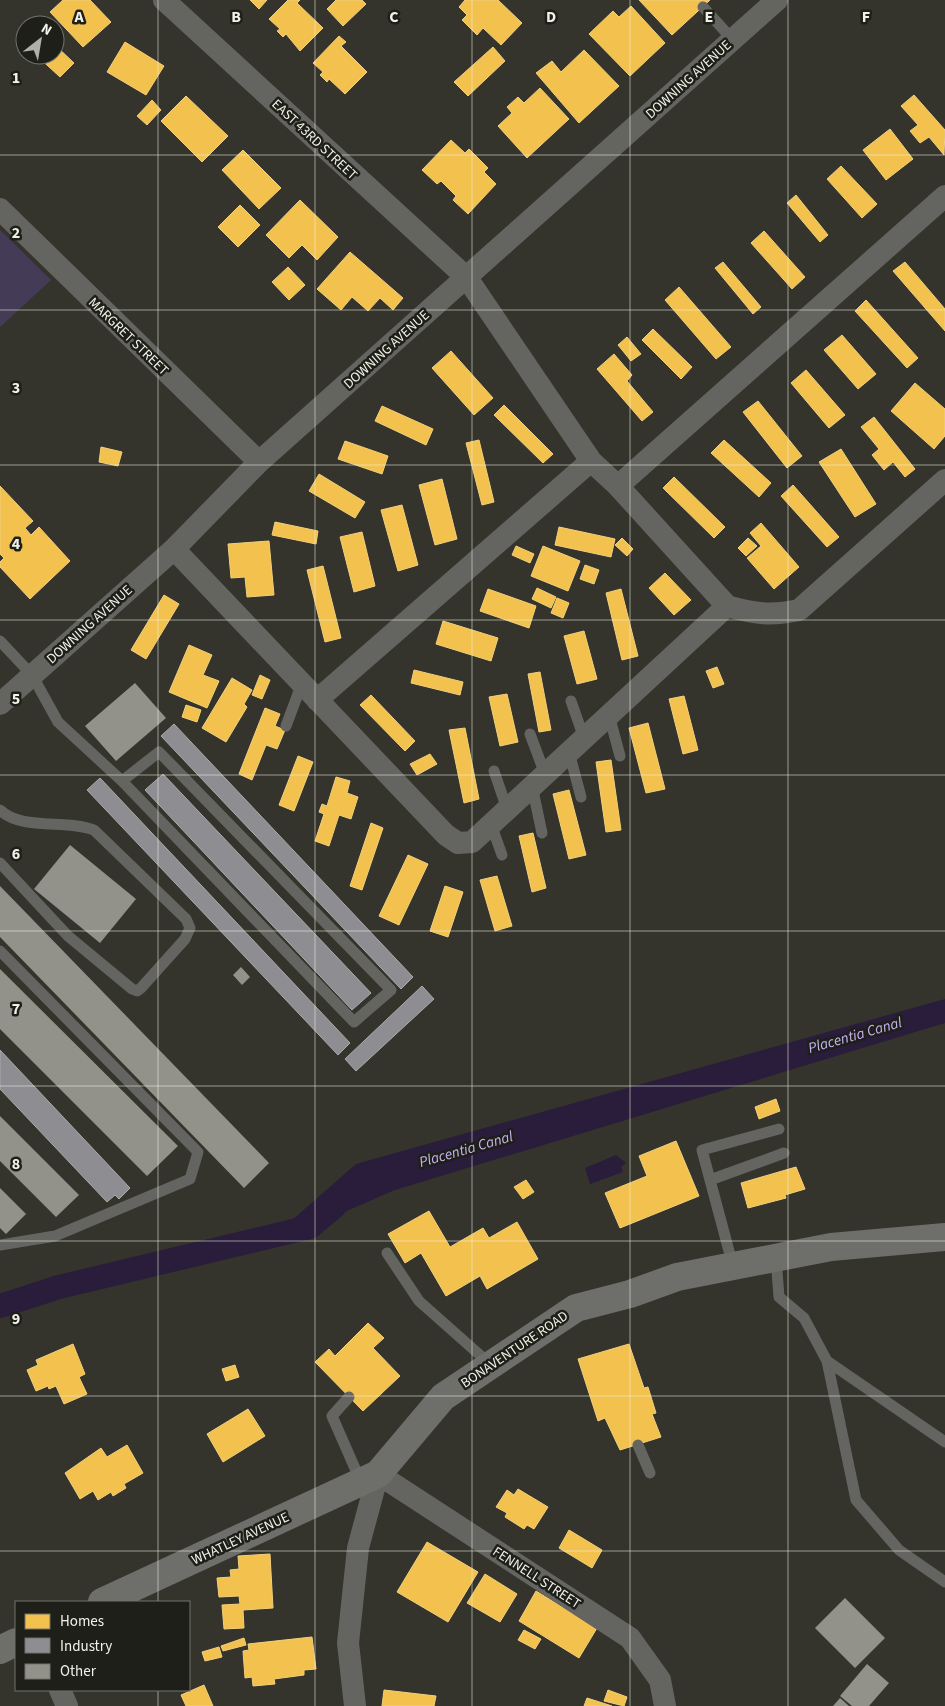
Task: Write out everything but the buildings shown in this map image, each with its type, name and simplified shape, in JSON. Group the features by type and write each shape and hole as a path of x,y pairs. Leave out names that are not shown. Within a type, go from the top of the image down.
{"street":[{"name":"EAST 43RD STREET","path":"164,0 466,278 592,461 618,486 727,606"},
{"name":"DOWNING AVENUE","path":"0,704 174,549 259,462 777,0"},
{"path":"618,486 945,196"},
{"name":"MARGRET STREET","path":"0,210 259,462"},
{"path":"317,700 592,461"},
{"path":"174,549 446,835 458,843 472,842 727,606 750,613 774,615 799,610 945,480"},
{"name":"BONAVENTURE ROAD","path":"351,1705 348,1643 358,1548 369,1478 443,1397 576,1308 630,1294 677,1277 733,1266 831,1248 945,1237"},
{"name":"WHATLEY AVENUE","path":"104,1601 369,1478"},
{"name":"FENNELL STREET","path":"369,1478 630,1638 660,1680 665,1706"},
{"path":"0,1650 15,1642"}],"lane":[{"path":"703,6 733,40"},
{"path":"0,641 32,675 58,722 122,781 354,1022 390,990 160,752 122,781"},
{"path":"286,726 302,683"},
{"path":"570,701 577,745 581,798"},
{"path":"609,715 620,756"},
{"path":"530,734 538,780 542,833"},
{"path":"494,771 502,856"},
{"path":"0,810 9,816 22,820 82,825 94,830 186,919 190,928 185,939 141,988 137,991 132,990 68,936 0,863"},
{"path":"0,951 198,1152 190,1179 55,1236 0,1246"},
{"path":"733,1266 702,1150 779,1129"},
{"path":"710,1180 784,1153"},
{"path":"387,1253 419,1301 490,1364"},
{"path":"776,1258 779,1297 804,1318 828,1361 856,1500 899,1550 945,1582"},
{"path":"828,1361 945,1442"},
{"path":"349,1397 332,1416 369,1478"},
{"path":"638,1444 650,1473"}],"shaded area":[{"path":"0,230 51,280 0,327"}],"water":[{"path":"945,999 945,1023 395,1190 310,1227 59,1287 291,1221 356,1164"},
{"path":"616,1155 626,1163 621,1167 623,1172 590,1184 585,1168"}],"waterway":[{"name":"Placentia Canal","path":"0,1306 59,1287 310,1227 335,1206"}]}
